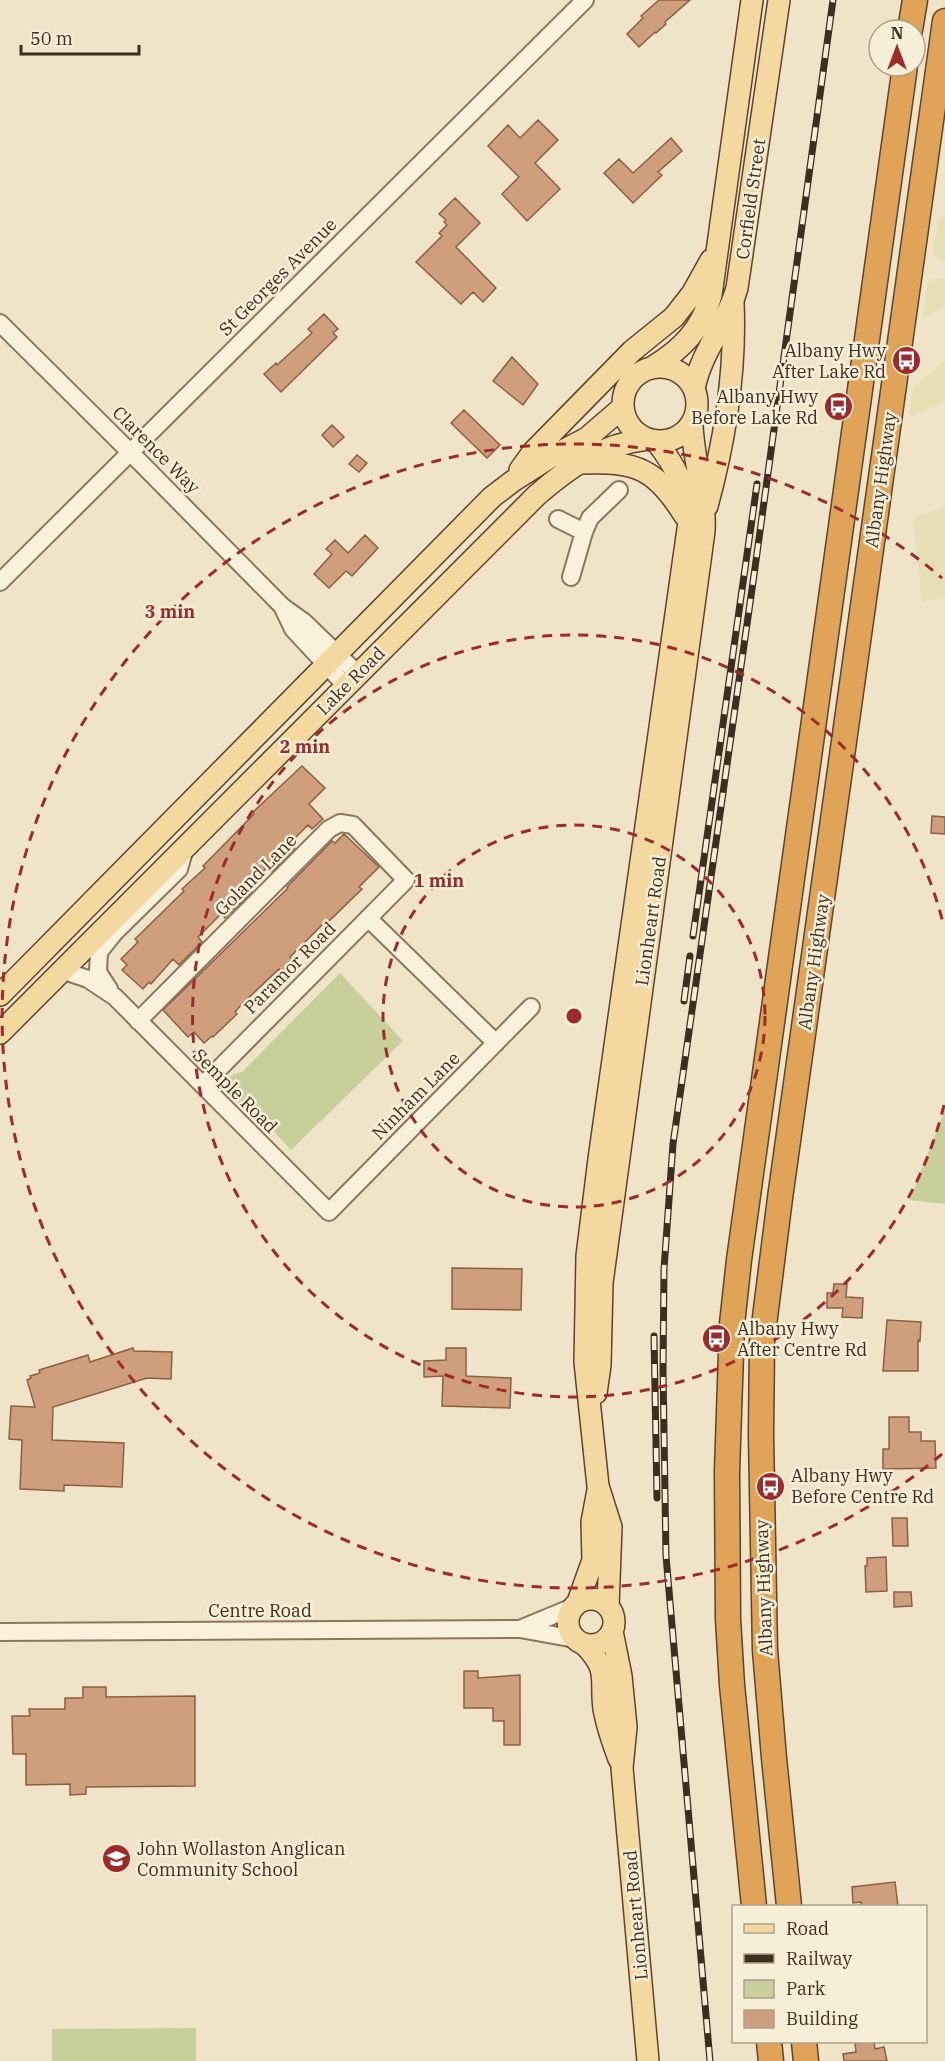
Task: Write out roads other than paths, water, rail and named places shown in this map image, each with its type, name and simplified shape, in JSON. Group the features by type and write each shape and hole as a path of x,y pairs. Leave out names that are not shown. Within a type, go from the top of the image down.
{"highway":[{"path":"912,18 915,0"},
{"name":"Albany Highway","path":"789,1905 774,1758 764,1616 762,1341 780,1198 945,21"},
{"name":"Albany Highway","path":"754,1905 732,1685 728,1619 727,1482 732,1324 903,78"},
{"path":"878,261 910,266"},
{"path":"788,914 820,916"},
{"path":"728,1619 764,1616"},
{"path":"769,2043 771,2061"},
{"path":"804,2043 806,2061"}],"main road":[{"name":"Corfield Street","path":"653,367 682,347 699,325 711,295 752,0"},
{"name":"Corfield Street","path":"694,389 697,373 705,354 733,302 742,264 779,0"},
{"path":"513,481 533,452 561,423 633,351 674,317 692,294 716,251"},
{"path":"577,464 616,463 646,472 697,517 718,463 734,360 733,302"},
{"path":"653,367 674,369 689,381 694,389 697,401 692,424 676,437 652,440 630,426 625,417 623,407 627,386 634,377 653,367"},
{"name":"Lake Road","path":"0,995 492,497 549,458 588,438 623,407"},
{"name":"Lionheart Road","path":"608,1606 611,1527 598,1486 585,1362 587,1256 602,1136 697,517 692,424"},
{"name":"Lake Road","path":"0,1033 537,495 595,453 612,446 652,440"},
{"name":"Lionheart Road","path":"652,440 674,465 687,501 697,517"},
{"name":"Lionheart Road","path":"576,1605 593,1560 592,1522 598,1486"},
{"path":"584,1600 597,1600 608,1606 614,1618 612,1631 603,1641 591,1645 580,1642 568,1627 567,1620 576,1605 584,1600"},
{"name":"Lionheart Road","path":"612,1631 621,1676 626,1727 622,1768 648,2061"},
{"name":"Lionheart Road","path":"580,1642 599,1661 604,1674 604,1708 622,1768"}],"street":[{"name":"St Georges Avenue","path":"0,582 585,0"},
{"name":"Clarence Way","path":"0,322 283,607 293,629 332,660 352,680"},
{"path":"571,577 590,518 620,490"},
{"path":"558,519 584,532"},
{"name":"Goland Lane","path":"138,1021 334,825 345,822 353,825 406,880"},
{"name":"Semple Road","path":"114,997 98,972 99,952 115,932 179,869 185,846"},
{"name":"Paramor Road","path":"203,1085 406,880"},
{"path":"368,918 496,1043"},
{"name":"Semple Road","path":"61,970 88,980 114,997 329,1212"},
{"name":"Ninham Lane","path":"329,1212 531,1007"},
{"name":"Centre Road","path":"520,1629 576,1605"},
{"name":"Centre Road","path":"0,1632 520,1629 580,1642"}],"railway":[{"path":"710,2061 666,1556 664,1269 673,1144 833,0"},
{"path":"693,936 757,484"},
{"path":"684,1001 690,956"},
{"path":"654,1336 657,1498"}],"place":[{"name":"Albany Hwy After Lake Rd","path":"907,361"},
{"name":"Albany Hwy Before Lake Rd","path":"839,407"},
{"name":"Albany Hwy After Centre Rd","path":"716,1339"},
{"name":"Albany Hwy Before Centre Rd","path":"770,1486"},
{"name":"John Wollaston Anglican Community School","path":"116,1859"}]}
